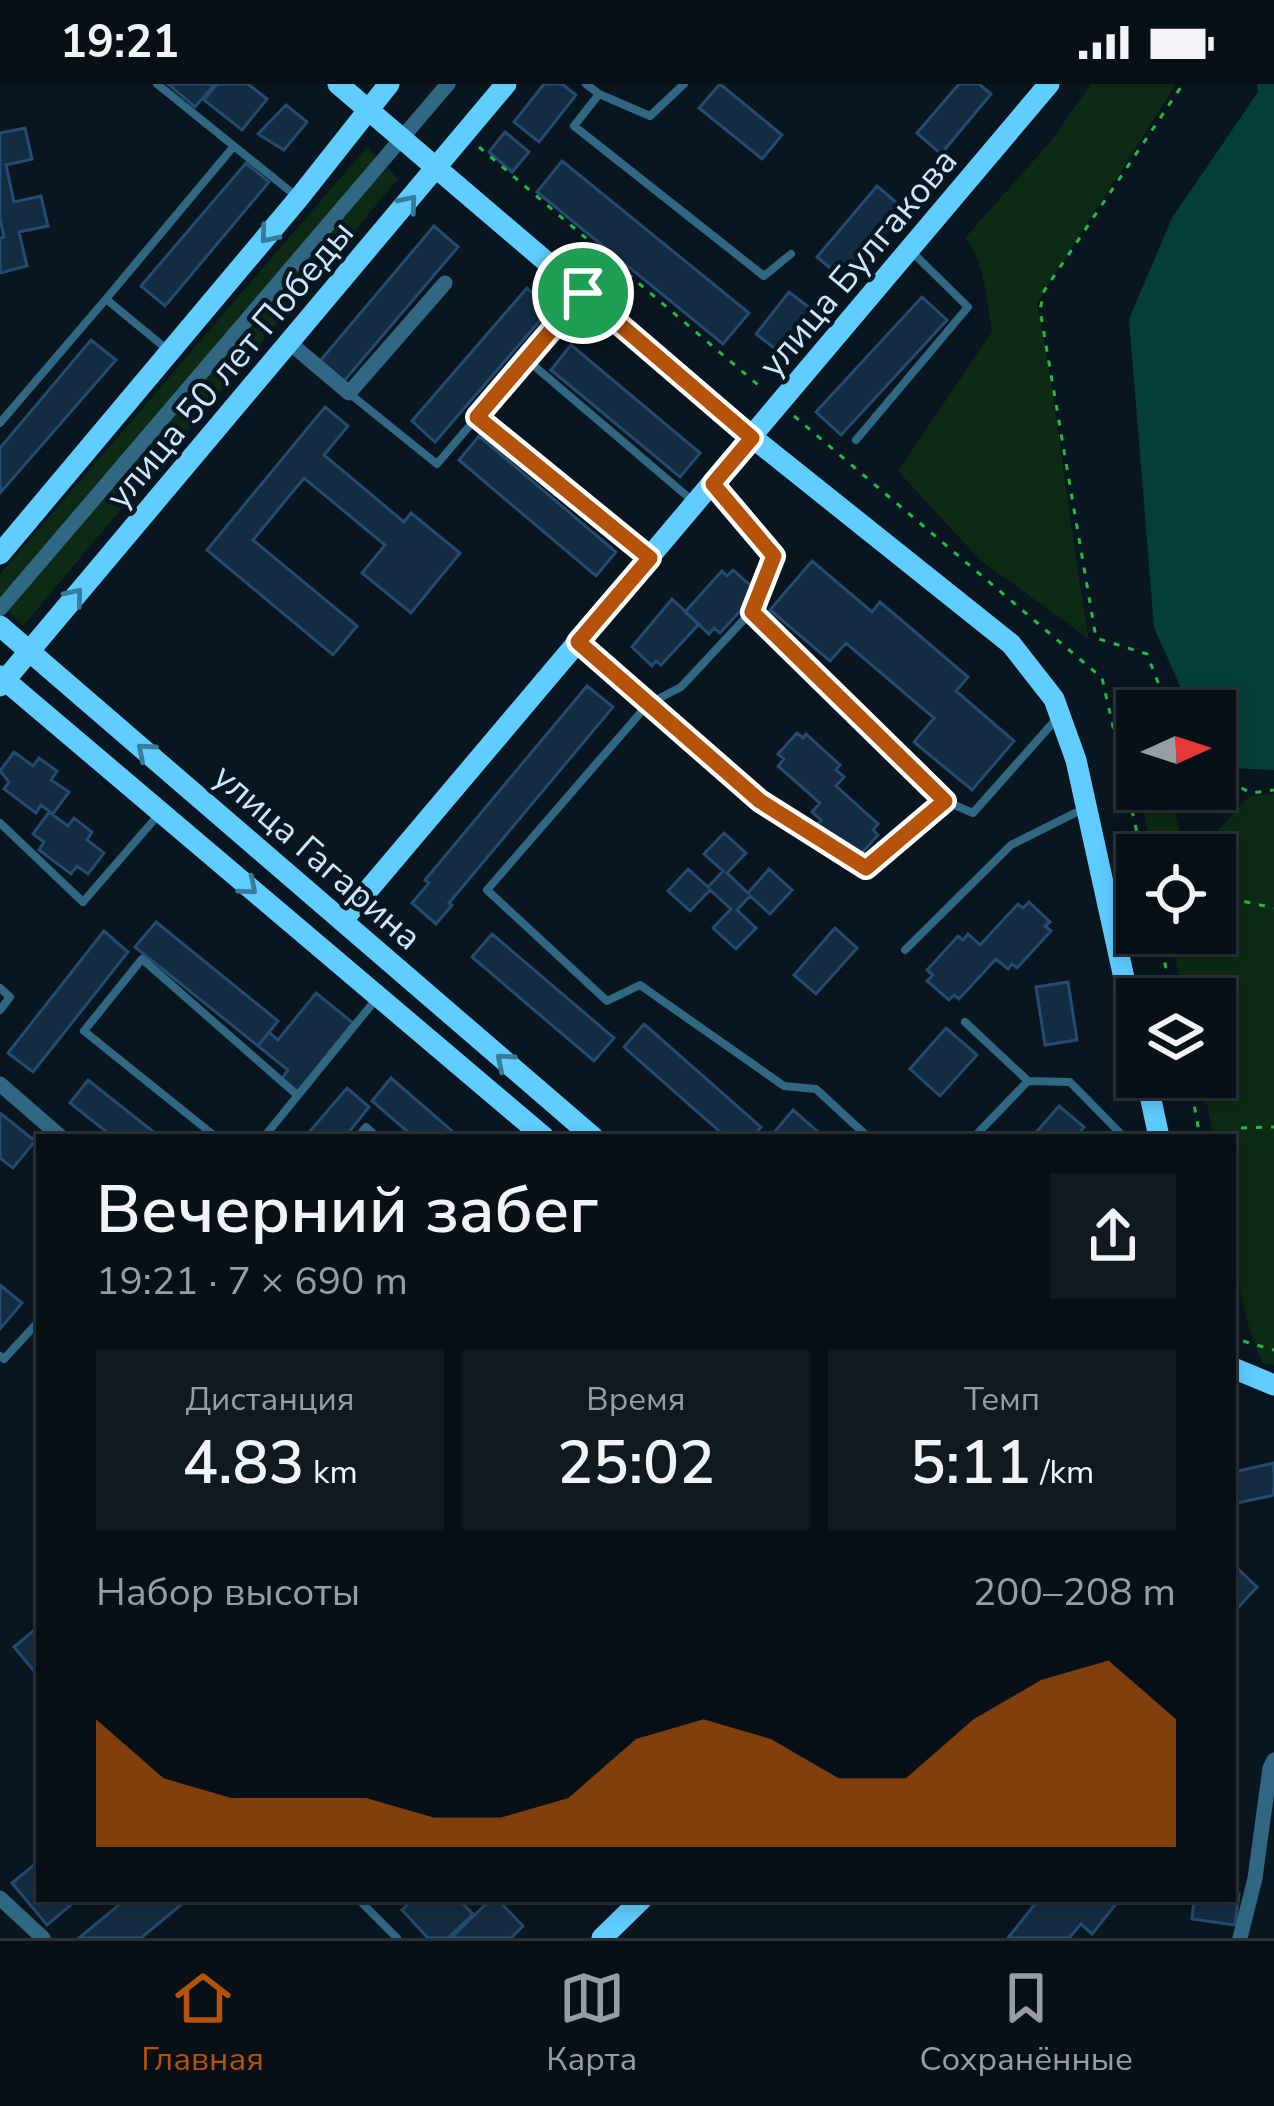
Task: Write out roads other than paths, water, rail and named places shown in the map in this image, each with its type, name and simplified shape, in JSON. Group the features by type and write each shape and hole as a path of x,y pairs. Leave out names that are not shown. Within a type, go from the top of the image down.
{"street":[{"path":"338,84 752,438 1011,644 1054,699 1076,760 1124,978"},
{"name":"улица 50 лет Победы","path":"0,554 389,84"},
{"path":"0,609 448,84"},
{"name":"улица 50 лет Победы","path":"2,680 291,344 506,84"},
{"name":"улица Булгакова","path":"342,921 1049,84"},
{"path":"291,344 349,394 445,284"},
{"name":"улица Гагарина","path":"0,626 590,1134"},
{"name":"улица Гагарина","path":"2,680 540,1134"},
{"path":"0,1084 58,1134"},
{"path":"1149,1098 1153,1134"},
{"path":"1236,1368 1269,1384"},
{"path":"1236,1385 1269,1384"},
{"path":"1240,1938 1274,1760"},
{"path":"0,1898 32,1935"},
{"path":"602,1938 639,1902"}],"lane":[{"path":"157,84 298,199"},
{"path":"586,84 650,116 684,84"},
{"path":"599,94 574,126 764,276 791,254"},
{"path":"0,423 234,146"},
{"path":"856,440 968,307 911,251"},
{"path":"349,394 436,464 583,293"},
{"path":"106,299 170,352"},
{"path":"526,359 697,504"},
{"path":"477,417 650,558"},
{"path":"713,484 774,556 752,612 681,687 648,704 487,890 607,1000 640,985 784,1086 816,1089 865,1134"},
{"path":"752,612 945,801 973,813 1060,715"},
{"path":"578,642 760,801 866,868 945,801"},
{"path":"905,950 1011,845 1087,807"},
{"path":"0,823 83,902 161,812"},
{"path":"212,1134 84,1031 142,959 296,1094"},
{"path":"0,988 10,997 0,1010"},
{"path":"265,1134 378,997"},
{"path":"965,1022 1028,1081 1070,1082 1121,1134"},
{"path":"977,1134 1028,1081"},
{"path":"0,1356 4,1359 36,1324"},
{"path":"361,1902 397,1938"}]}
